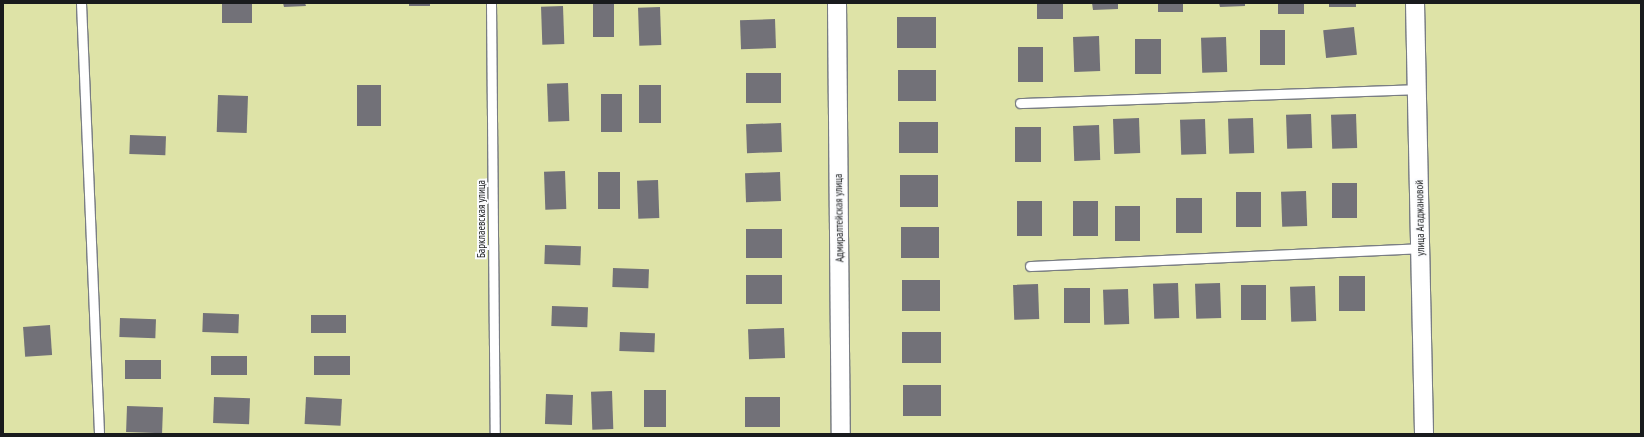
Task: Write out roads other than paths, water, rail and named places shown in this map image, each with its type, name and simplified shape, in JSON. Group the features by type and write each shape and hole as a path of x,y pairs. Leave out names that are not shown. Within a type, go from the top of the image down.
{"street":[{"name":"Адмиралтейская улица","path":"837,3 841,434"},
{"name":"улица Агаджановой","path":"1415,3 1424,434"}],"lane":[{"path":"81,3 99,434"},
{"name":"Барклаевская улица","path":"491,3 494,434"},
{"path":"1020,103 1417,89"},
{"path":"1030,266 1420,248"}]}
